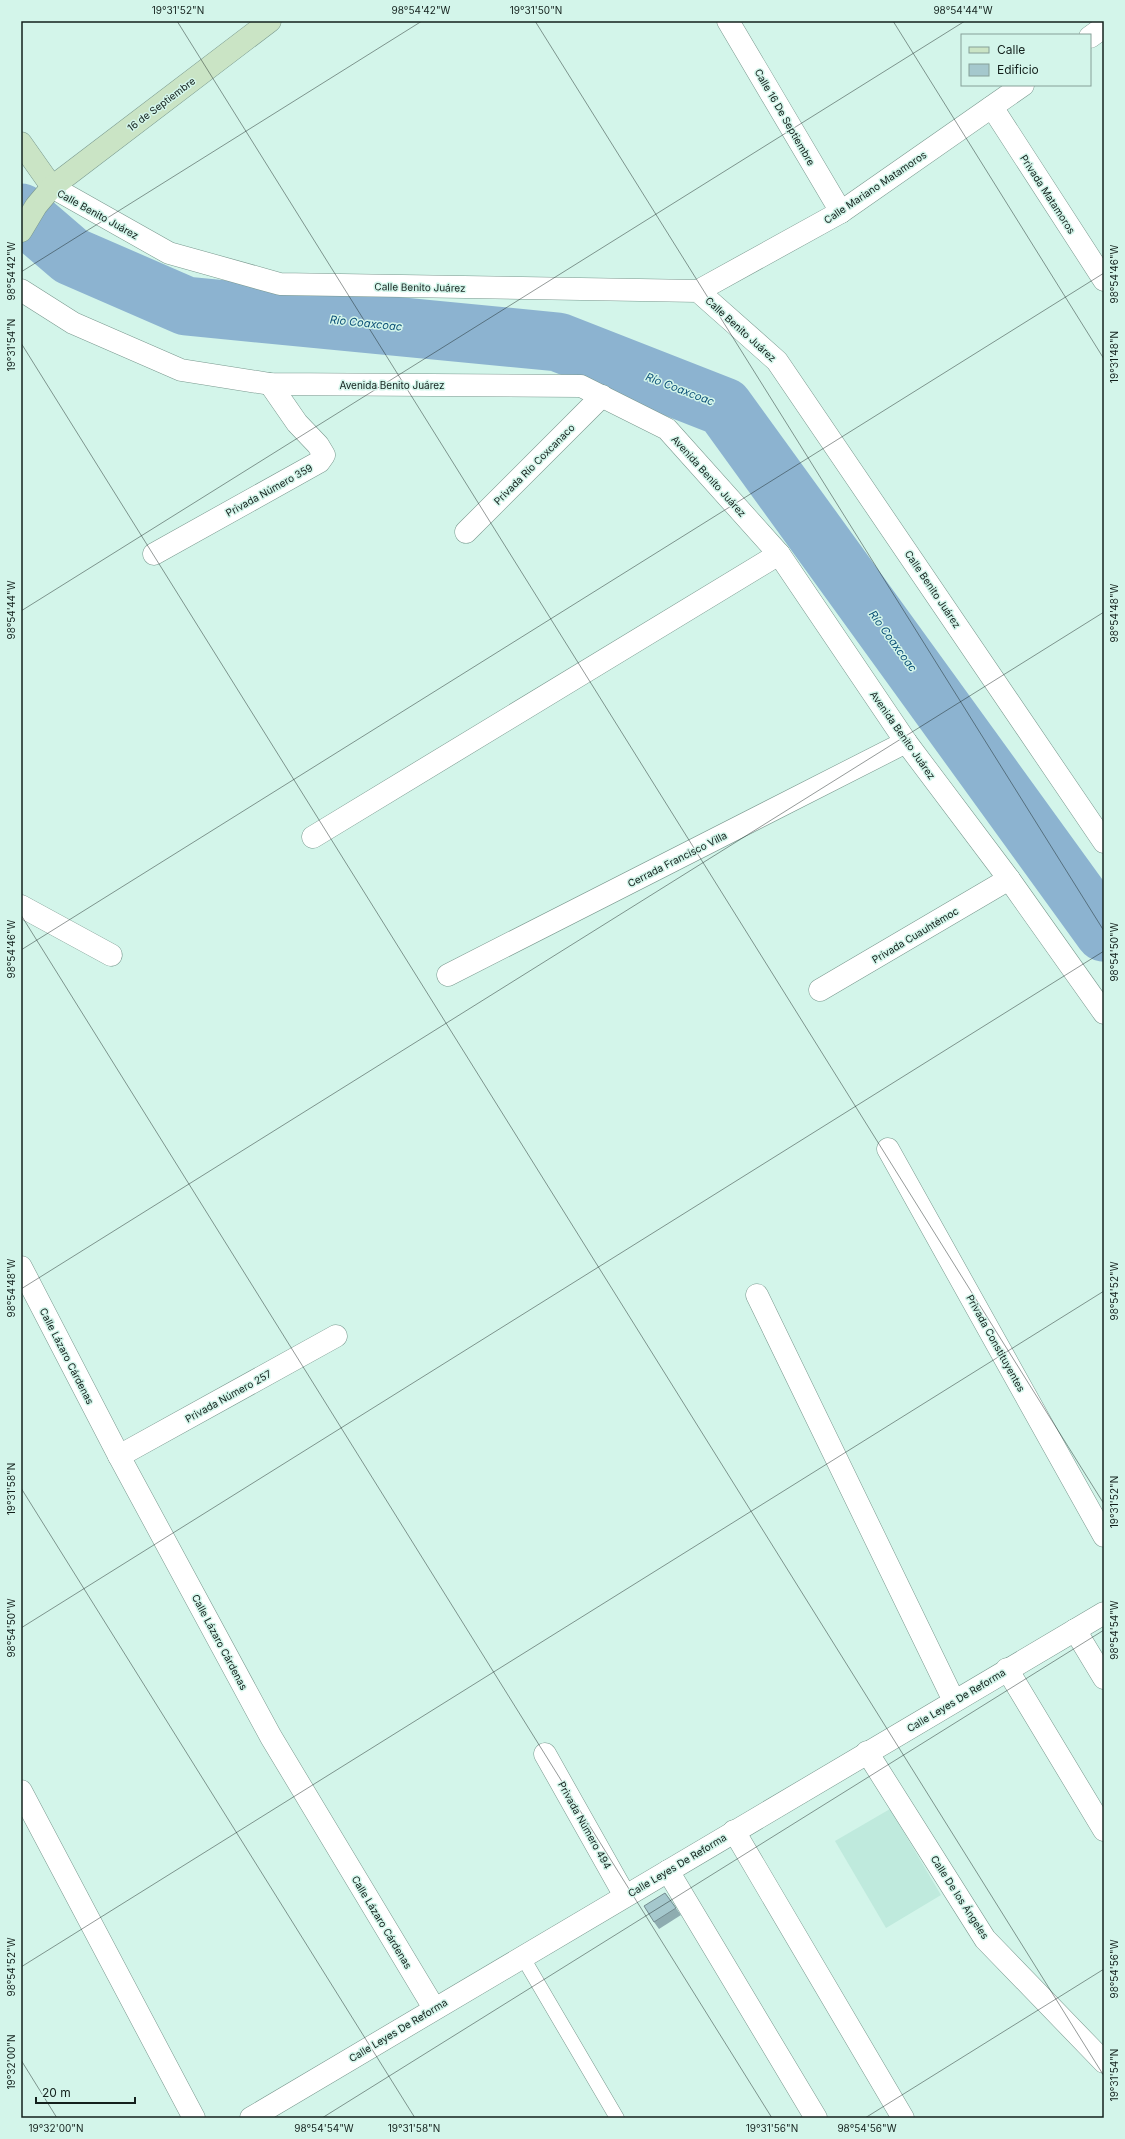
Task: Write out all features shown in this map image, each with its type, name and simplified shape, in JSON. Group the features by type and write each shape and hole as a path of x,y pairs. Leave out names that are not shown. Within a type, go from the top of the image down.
{"street":[{"name":"16 de Septiembre","path":"21,231 36,206 52,187 270,21"},
{"name":"Calle 16 De Septiembre","path":"728,21 841,212"},
{"path":"1091,36 1104,27"},
{"name":"Calle Mariano Matamoros","path":"698,291 841,212 1022,86"},
{"name":"Privada Matamoros","path":"992,107 1104,280"},
{"path":"21,143 52,187"},
{"name":"Calle Benito Juárez","path":"52,187 169,253 280,284 698,291 777,362 1104,842"},
{"name":"Avenida Benito Juárez","path":"21,290 73,323 181,370 270,384 581,386 667,429 779,554 906,742 1009,879 1104,1013"},
{"name":"Privada Número 359","path":"154,554 319,462 324,454 318,445 297,423 270,384"},
{"name":"Privada Río Coxcanaco","path":"466,532 602,396"},
{"path":"313,836 779,554"},
{"name":"Cerrada Francisco Villa","path":"448,976 906,742"},
{"name":"Privada Cuauhtémoc","path":"820,990 1009,879"},
{"path":"21,906 111,955"},
{"name":"Privada Constituyentes","path":"888,1149 1104,1536"},
{"name":"Calle Lázaro Cárdenas","path":"21,1267 119,1456 271,1737 434,2008"},
{"path":"757,1295 954,1701"},
{"name":"Privada Número 257","path":"119,1456 336,1336"},
{"name":"Calle Leyes De Reforma","path":"251,2118 434,2008 1104,1613"},
{"path":"1075,1630 1104,1678"},
{"path":"1007,1669 1104,1830"},
{"name":"Calle De los Ángeles","path":"867,1752 986,1939 1104,2062"},
{"name":"Privada Número 494","path":"545,1754 625,1896"},
{"path":"21,1791 194,2118"},
{"path":"734,1831 903,2118"},
{"path":"668,1871 816,2118"}],"lane":[{"path":"522,1956 617,2118"}],"shaded area":[{"path":"890,1809 941,1895 886,1928 835,1841"}],"building":[{"path":"665,1893 676,1908 654,1922 644,1906"}],"waterway":[{"name":"Río Coaxcoac","path":"21,213 71,256 186,306 558,342 724,407 1104,932"}]}
